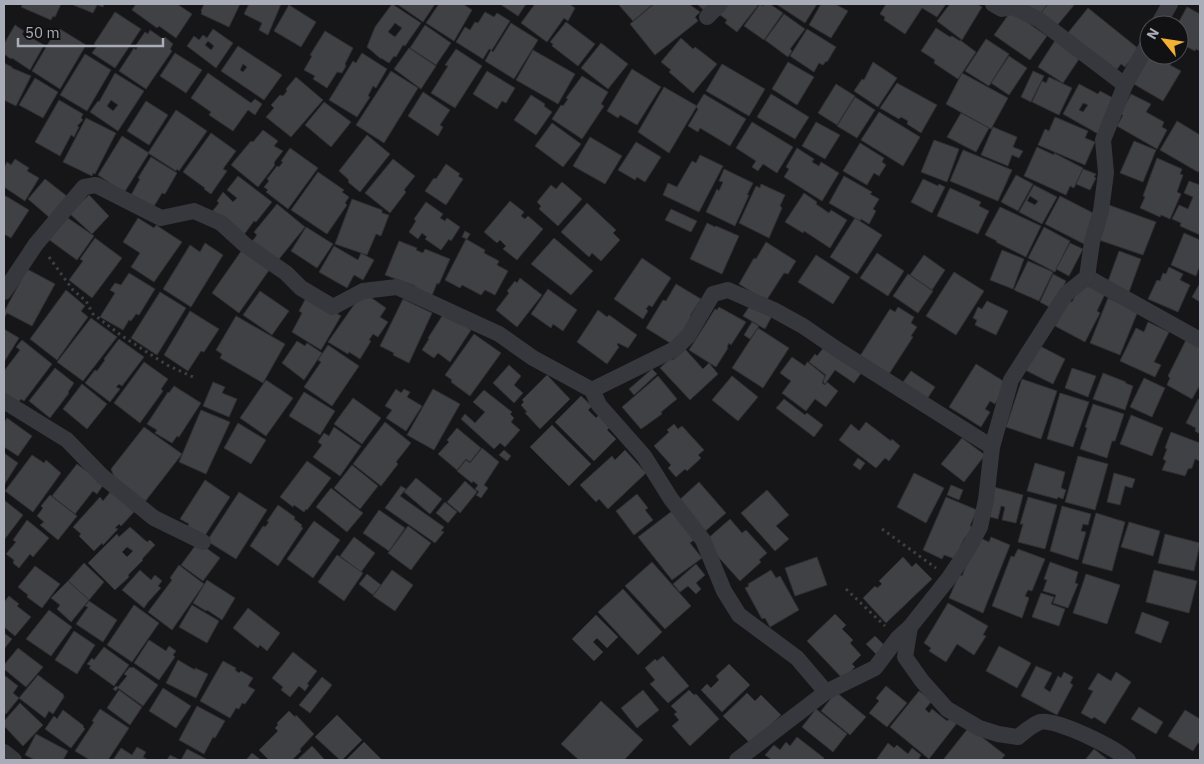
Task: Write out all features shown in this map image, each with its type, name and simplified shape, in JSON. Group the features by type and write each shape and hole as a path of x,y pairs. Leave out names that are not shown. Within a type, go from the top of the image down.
{"street":[{"path":"707,17 720,4"},
{"path":"993,4 1002,9 1013,7 1038,19 1125,85"},
{"path":"1164,15 1170,4"},
{"path":"737,760 826,692 875,668 949,578 967,551 980,527 986,500 992,447 1011,380 1066,294 1087,277 1092,242 1101,211 1106,173 1103,140 1125,85 1139,60"},
{"path":"4,292 36,244 84,187 96,185 161,218 194,211 221,223 244,244 286,273 301,288 333,308 363,291 397,287 499,334 533,358 592,390 599,405 644,456 671,499 703,540 724,591 739,615 797,658 826,692"},
{"path":"1087,277 1200,340"},
{"path":"592,390 675,349 688,336 713,294 728,290 774,310 804,326 838,350 992,447"},
{"path":"4,401 67,440 102,476 154,518 203,542"},
{"path":"910,627 904,657 947,709 979,728 1018,738 1031,726 1042,722 1063,726 1091,737 1128,760"},
{"path":"4,752 14,760"}],"path":[{"path":"36,244 55,263 73,290 86,301 93,314 122,336 167,365 192,377"},
{"path":"882,529 949,578"},
{"path":"846,589 897,639"}],"building":[{"path":"23,4 61,4 55,17 53,16 51,20 21,7"},
{"path":"71,4 104,4 103,7 97,5 93,13"},
{"path":"136,4 177,4 192,14 176,38 159,26 157,28 132,10"},
{"path":"204,4 240,4 229,27 201,14"},
{"path":"249,4 281,4 268,35 259,30 262,23 244,14"},
{"path":"392,4 421,23 405,46 403,45 396,57 394,56 389,63 367,47 375,27","holes":["395,23 402,28 395,37 388,32"]},
{"path":"397,4 435,4 423,22"},
{"path":"439,4 463,4 472,10 454,41 426,23"},
{"path":"500,4 526,4 518,16"},
{"path":"535,4 569,4 575,8 568,21 564,18 547,42 521,23"},
{"path":"618,4 653,4 633,21"},
{"path":"654,4 689,4 700,12 695,17 698,21 655,55 630,24"},
{"path":"697,4 715,4 707,13"},
{"path":"723,4 759,4 737,32 725,23 727,20 716,12"},
{"path":"760,4 763,6 770,4 783,13 764,40 744,26"},
{"path":"776,4 817,4 805,23"},
{"path":"821,4 835,4 848,11 831,38 809,25"},
{"path":"886,4 946,4 937,17 922,8 905,34 884,20 885,17 880,14"},
{"path":"950,4 977,4 982,7 962,40 937,21"},
{"path":"1021,4 1048,4 1040,14"},
{"path":"1048,4 1075,4 1055,28 1040,14"},
{"path":"289,5 316,22 301,47 274,31"},
{"path":"1187,7 1200,14 1200,51 1189,48 1189,15 1183,15"},
{"path":"1088,8 1139,49 1125,67 1121,64 1114,73 1067,34"},
{"path":"1011,11 1047,36 1030,60 994,35"},
{"path":"115,12 141,29 115,68 92,53 97,46 94,44"},
{"path":"485,12 494,17 497,13 510,21 492,50 489,49 483,59 456,42 465,27 470,30 475,22 478,23"},
{"path":"784,14 805,29 790,49 792,51 788,57 765,40"},
{"path":"566,22 595,44 578,66 552,46 553,44 550,42"},
{"path":"511,23 538,40 514,79 485,61 491,50 493,52"},
{"path":"15,25 24,31 22,34 26,38 29,39 30,37 44,45 30,70 4,54 4,44"},
{"path":"425,25 451,43 436,65 410,48"},
{"path":"936,28 950,37 952,36 960,40 976,52 958,79 934,63 935,60 921,51"},
{"path":"60,29 86,45 60,89 32,71 55,32 58,33"},
{"path":"213,29 233,43 216,68 187,46 194,36 199,40 203,35 207,38","holes":["208,41 214,46 211,50 205,45"]},
{"path":"807,29 836,47 827,62 823,65 819,63 814,72 790,56"},
{"path":"150,30 163,39 165,37 173,44 170,49 172,51 146,89 119,71 134,48 136,50 138,46 136,45 145,32 148,34"},
{"path":"325,31 353,48 342,73 337,72 327,88 313,79 315,76 304,70 312,56 310,55"},
{"path":"681,38 693,49 695,47 717,64 693,93 669,72 671,70 661,62"},
{"path":"986,39 1009,54 989,86 965,71"},
{"path":"1056,39 1081,56 1063,83 1038,67"},
{"path":"601,43 628,64 608,89 581,68"},
{"path":"238,46 282,75 264,100 221,71","holes":["243,64 247,67 243,72 240,70"]},
{"path":"409,48 436,66 421,89 394,69"},
{"path":"456,49 482,66 455,108 431,93 448,66 445,65"},
{"path":"533,50 575,74 558,104 516,80"},
{"path":"175,53 202,70 186,93 160,76"},
{"path":"362,53 387,69 376,88 373,86 368,96 370,97 357,117 329,100 353,61 356,63"},
{"path":"85,54 111,70 87,111 60,95"},
{"path":"1009,56 1027,68 1009,95 991,83"},
{"path":"788,62 814,77 797,105 772,89"},
{"path":"873,62 897,78 878,107 854,91 862,79 864,80"},
{"path":"4,63 31,76 16,106 4,100"},
{"path":"722,64 765,89 749,116 706,91"},
{"path":"1143,65 1170,65 1181,71 1163,101 1132,83"},
{"path":"632,69 661,87 637,125 620,115 618,118 607,111"},
{"path":"391,71 418,88 384,143 356,125"},
{"path":"487,71 515,88 506,103 502,101 497,109 473,94"},
{"path":"1033,71 1044,76 1031,102 1021,97"},
{"path":"115,73 144,91 118,131 90,112 99,102","holes":["111,100 118,105 113,111 107,106"]},
{"path":"208,73 251,103 255,99 262,104 255,115 248,110 233,131 209,115 211,112 191,98"},
{"path":"962,73 1008,98 991,129 946,104"},
{"path":"582,76 608,92 601,104 604,106 582,139 552,119 561,105 563,106 568,99 566,98"},
{"path":"296,77 323,100 291,137 266,117 274,108 271,105 280,95 283,96"},
{"path":"1049,77 1072,88 1059,115 1032,102 1042,81 1046,83"},
{"path":"35,78 58,92 43,118 19,105"},
{"path":"897,83 937,105 921,133 907,124 908,121 901,117 899,119 880,108"},
{"path":"836,84 855,96 837,125 818,113"},
{"path":"1079,84 1098,94 1100,91 1117,100 1100,135 1063,114","holes":["1083,103 1088,105 1083,112 1079,110"]},
{"path":"664,87 697,106 669,153 638,132"},
{"path":"423,92 450,110 440,125 443,127 438,136 408,116"},
{"path":"704,94 746,119 730,146 700,128 698,132 688,126"},
{"path":"771,94 809,117 795,139 757,117"},
{"path":"1131,94 1151,104 1146,112 1164,122 1162,127 1167,130 1157,149 1117,126 1123,115 1120,114"},
{"path":"531,95 545,104 544,106 552,112 536,135 514,120"},
{"path":"855,97 875,110 857,138 837,126"},
{"path":"59,100 83,114 81,118 83,120 77,126 79,127 74,137 71,135 60,156 35,142"},
{"path":"146,101 168,115 149,145 127,131"},
{"path":"324,102 351,122 331,147 305,125"},
{"path":"176,110 207,131 179,171 177,169 176,171 148,153"},
{"path":"879,112 920,137 903,166 861,140"},
{"path":"961,113 989,128 976,152 947,137"},
{"path":"1055,117 1088,131 1085,138 1095,142 1085,165 1038,145 1045,129 1049,131"},
{"path":"86,118 116,133 95,174 93,173 92,176 63,162"},
{"path":"1177,121 1200,135 1200,169 1198,172 1160,150"},
{"path":"752,122 793,147 777,173 763,164 758,171 752,167 756,161 736,148"},
{"path":"816,122 840,135 825,159 802,146"},
{"path":"552,123 581,144 563,167 535,146"},
{"path":"993,127 1017,137 1013,147 1023,151 1019,158 1012,155 1008,166 981,155"},
{"path":"263,130 278,141 274,146 283,151 258,187 231,165"},
{"path":"211,133 236,151 223,169 227,171 211,194 183,172"},
{"path":"367,135 390,154 360,192 339,171"},
{"path":"122,136 149,153 124,193 98,175"},
{"path":"590,137 622,156 605,184 573,166"},
{"path":"934,140 959,149 947,182 921,172"},
{"path":"1134,141 1156,150 1143,182 1120,173"},
{"path":"636,142 661,157 645,182 637,177 635,180 618,170"},
{"path":"860,143 884,158 882,162 886,165 879,176 874,173 867,185 843,171"},
{"path":"1037,147 1054,155 1054,153 1083,168 1074,188 1070,186 1066,195 1024,176"},
{"path":"290,148 318,168 288,209 266,192 268,190 264,187 269,181 267,179 277,166 279,167 283,162 281,161"},
{"path":"797,148 814,159 812,162 819,166 821,162 839,173 822,201 784,177 789,169 786,167"},
{"path":"963,150 1012,170 998,201 950,181"},
{"path":"700,155 723,166 699,212 663,195 668,183 677,187 692,161 696,163"},
{"path":"151,157 177,173 165,194 162,193 153,208 131,195 140,179 138,178"},
{"path":"1157,158 1182,169 1180,174 1183,175 1177,192 1181,194 1170,219 1161,215 1160,217 1140,208"},
{"path":"15,159 29,168 27,171 39,178 25,201 4,187 4,168 7,162 11,165"},
{"path":"393,159 415,176 404,190 406,192 390,213 365,193"},
{"path":"446,164 460,174 458,176 463,179 446,205 425,191"},
{"path":"724,169 753,183 735,226 706,212 717,189 719,191 723,182 719,181"},
{"path":"1083,169 1096,174 1090,190 1076,184"},
{"path":"318,172 344,190 342,192 349,197 345,203 347,205 327,234 291,210"},
{"path":"1016,175 1033,184 1018,211 1001,202"},
{"path":"238,176 272,202 243,236 211,213 219,203 217,201 223,192 233,202 237,198 227,190"},
{"path":"844,176 872,192 870,194 879,199 873,209 876,211 869,224 861,219 860,221 829,203"},
{"path":"45,179 68,197 50,218 28,199"},
{"path":"923,179 945,187 932,213 911,202"},
{"path":"1189,181 1200,185 1200,235 1180,226 1181,223 1172,219 1179,205 1188,209 1193,197 1184,193"},
{"path":"562,182 582,199 558,226 539,209 541,206 537,202 551,185 556,189"},
{"path":"761,184 785,195 780,206 782,208 769,238 739,223 756,186 760,188"},
{"path":"1034,185 1057,197 1042,224 1019,212","holes":["1030,196 1038,201 1035,205 1027,201"]},
{"path":"950,188 981,202 979,206 989,211 978,234 937,216"},
{"path":"804,193 829,213 831,210 847,220 830,248 804,231 803,233 785,222"},
{"path":"4,195 29,210 11,238 4,234"},
{"path":"89,195 109,216 92,234 69,213"},
{"path":"1060,196 1097,215 1086,245 1045,224"},
{"path":"352,199 382,210 382,213 389,215 381,236 376,234 367,255 335,244"},
{"path":"510,201 524,212 521,216 525,219 528,216 543,229 517,260 503,249 506,246 500,240 497,243 484,232"},
{"path":"426,202 443,214 440,218 445,221 447,218 460,227 451,241 449,239 441,250 425,239 427,237 422,233 418,239 409,232 416,221 414,219"},
{"path":"587,203 616,230 613,233 620,240 601,261 592,253 589,257 561,232"},
{"path":"277,204 305,227 275,264 250,244 257,235 254,232"},
{"path":"1109,205 1156,222 1143,255 1096,239"},
{"path":"1000,207 1041,226 1026,257 985,235"},
{"path":"671,209 697,221 691,232 665,220"},
{"path":"65,216 94,236 77,260 48,239"},
{"path":"138,218 154,228 156,225 182,242 154,282 131,267 140,253 123,242"},
{"path":"855,218 882,235 857,274 830,257"},
{"path":"707,223 739,236 722,274 690,259"},
{"path":"306,227 333,244 317,268 291,251"},
{"path":"1044,227 1070,241 1055,272 1028,258"},
{"path":"465,231 470,234 467,239 462,237"},
{"path":"1184,233 1200,240 1200,265 1196,276 1171,265"},
{"path":"95,238 122,258 92,298 69,280 83,261 80,259"},
{"path":"554,238 593,271 571,295 531,264"},
{"path":"466,239 485,250 484,253 499,261 497,265 508,271 495,295 485,290 481,295 462,285 460,288 445,280"},
{"path":"399,241 417,248 416,250 423,253 425,249 450,259 431,298 413,290 415,286 385,275"},
{"path":"766,242 796,261 788,274 784,273 766,301 739,284"},
{"path":"205,243 223,255 191,307 163,289 190,245 200,252"},
{"path":"1070,243 1083,249 1069,276 1056,269"},
{"path":"334,246 358,260 361,253 374,260 363,280 354,275 347,288 319,272"},
{"path":"244,247 272,266 239,313 212,293"},
{"path":"1002,250 1024,259 1013,289 990,280"},
{"path":"1119,251 1141,259 1129,292 1107,284"},
{"path":"877,253 904,271 888,296 860,278"},
{"path":"816,255 850,277 833,304 798,282"},
{"path":"924,255 945,270 932,290 910,275"},
{"path":"642,258 671,278 652,307 649,305 646,309 648,311 643,319 614,299"},
{"path":"1028,261 1053,272 1039,301 1014,290"},
{"path":"1169,267 1183,274 1180,280 1190,285 1178,312 1148,299 1157,280 1160,281 1163,273 1166,274"},
{"path":"27,269 55,284 32,326 7,313 4,318 4,309"},
{"path":"954,272 984,291 956,335 926,316"},
{"path":"129,273 155,289 139,315 136,314 131,321 129,320 123,330 100,317 115,293 110,290 115,283 121,285"},
{"path":"908,274 933,291 918,313 893,296"},
{"path":"1053,274 1066,281 1053,309 1040,302"},
{"path":"520,278 542,295 517,327 496,310 509,293 507,291"},
{"path":"1082,282 1105,294 1097,311 1100,313 1085,342 1055,326 1069,301 1072,302"},
{"path":"1200,283 1200,302 1192,297"},
{"path":"676,284 701,299 675,346 646,328 663,300 666,301"},
{"path":"548,289 577,310 563,331 553,324 551,328 531,314"},
{"path":"66,290 85,306 81,311 88,317 57,360 30,339"},
{"path":"260,291 289,311 272,335 243,315"},
{"path":"160,292 186,308 157,355 131,338"},
{"path":"363,292 386,308 380,317 388,322 378,337 373,334 360,359 328,342"},
{"path":"306,298 313,298 341,316 321,350 292,332 302,313 299,311"},
{"path":"1108,298 1138,311 1120,355 1090,343"},
{"path":"403,299 432,313 409,363 380,346"},
{"path":"987,301 1008,311 996,335 975,325 977,320 973,318 978,307 982,309"},
{"path":"751,304 772,316 765,329 743,316"},
{"path":"719,307 746,322 731,345 729,343 728,348 716,367 689,350 715,309 717,310"},
{"path":"898,307 914,317 911,323 917,327 911,336 913,337 889,374 860,356 890,309 895,312"},
{"path":"598,310 607,317 609,315 637,335 628,348 618,343 619,347 607,364 577,342"},
{"path":"190,311 219,329 204,352 201,351 188,371 164,355"},
{"path":"444,313 471,330 450,362 438,353 434,358 422,350"},
{"path":"236,316 285,344 263,383 220,358 222,354 216,350"},
{"path":"91,318 117,337 83,381 57,362"},
{"path":"752,322 759,326 750,339 744,335"},
{"path":"1148,322 1169,332 1154,362 1161,365 1155,377 1120,361 1136,328 1144,332"},
{"path":"758,328 789,348 763,388 732,368"},
{"path":"4,329 19,338 4,362"},
{"path":"474,334 501,353 470,396 451,382 452,380 445,375"},
{"path":"119,339 144,357 122,386 119,384 116,387 120,389 110,402 85,383 95,370 97,371"},
{"path":"22,340 52,364 24,401 21,399 15,407 4,399 4,371 20,350 16,347"},
{"path":"1186,340 1200,346 1200,385 1192,399 1167,385 1170,378 1168,376"},
{"path":"297,341 305,346 307,343 322,353 304,380 282,363"},
{"path":"1036,344 1065,359 1053,384 1023,369"},
{"path":"328,345 359,366 332,406 304,387 321,362 318,360"},
{"path":"825,346 862,372 854,383 835,370 825,384 823,382 826,375 809,362"},
{"path":"685,349 703,369 709,363 718,374 690,400 660,368"},
{"path":"792,357 805,366 807,362 809,363 825,376 822,383 825,385 827,382 838,391 826,407 815,399 806,411 782,393 791,381 780,373"},
{"path":"144,362 168,379 161,389 163,391 140,423 114,403"},
{"path":"976,364 1008,384 995,404 990,401 985,409 990,412 981,427 949,407"},
{"path":"509,365 521,376 514,385 523,393 514,403 493,383"},
{"path":"55,368 74,383 69,393 50,418 29,401"},
{"path":"1072,368 1096,376 1088,397 1065,388"},
{"path":"652,369 657,374 634,395 629,389"},
{"path":"911,371 935,387 927,399 903,382"},
{"path":"1103,373 1133,386 1125,410 1093,399"},
{"path":"547,375 570,399 540,429 525,413 527,412 521,405 524,402 522,400"},
{"path":"658,376 677,399 661,412 662,414 641,429 622,407"},
{"path":"732,376 758,397 738,421 712,400"},
{"path":"1144,378 1165,388 1152,417 1130,407"},
{"path":"1022,379 1057,391 1041,439 1006,427"},
{"path":"266,380 293,398 266,436 240,418"},
{"path":"213,382 225,387 222,393 237,399 229,417 203,406"},
{"path":"82,384 107,404 87,429 63,409"},
{"path":"174,386 201,403 179,437 177,436 172,443 155,433 157,430 147,424"},
{"path":"396,389 401,393 404,389 410,392 407,397 422,406 406,431 386,418 392,410 385,406"},
{"path":"433,389 460,404 434,450 407,435"},
{"path":"484,390 512,412 510,414 514,418 511,422 520,430 505,447 500,443 494,449 461,419 465,414 475,423 485,412 473,402"},
{"path":"304,392 335,411 320,435 289,416"},
{"path":"1060,393 1089,402 1073,447 1047,439"},
{"path":"581,396 592,406 588,410 596,418 599,415 610,427 607,430 616,439 594,461 555,422"},
{"path":"353,398 381,418 362,444 334,424"},
{"path":"784,399 805,415 807,413 823,425 814,437 776,408"},
{"path":"1198,399 1200,400 1200,434 1195,431 1196,428 1186,423"},
{"path":"1093,404 1124,414 1107,458 1080,449"},
{"path":"201,410 230,422 206,474 179,462"},
{"path":"1131,415 1163,428 1152,456 1120,444"},
{"path":"7,418 32,436 18,456 4,447 4,423"},
{"path":"385,422 411,443 381,486 353,464"},
{"path":"866,422 900,446 889,461 885,458 876,468 839,440 851,424 859,431"},
{"path":"238,423 266,440 251,464 224,448"},
{"path":"674,424 678,429 682,426 704,450 698,455 701,458 687,471 685,469 676,477 668,468 671,465 654,446 669,432 667,430"},
{"path":"552,425 591,464 569,486 530,447"},
{"path":"144,427 182,454 144,503 115,479 111,469"},
{"path":"334,427 361,446 340,476 313,457 322,445 318,442 324,433 329,436"},
{"path":"457,428 481,448 470,462 466,459 457,470 438,454 449,442 447,440"},
{"path":"1171,432 1200,443 1200,461 1195,459 1192,468 1188,469 1185,476 1162,470 1166,461 1163,459 1167,449 1165,448"},
{"path":"962,438 985,455 964,482 941,464"},
{"path":"482,448 499,462 484,485 488,488 481,498 476,495 479,492 475,489 478,485 473,481 472,483 457,471 466,460 470,463"},
{"path":"504,450 511,456 507,461 499,455"},
{"path":"625,450 646,473 608,509 599,499 596,502 580,485 612,456 615,460"},
{"path":"4,453 18,463 4,485"},
{"path":"32,455 44,463 46,460 61,473 33,512 5,491"},
{"path":"1078,456 1108,464 1095,510 1065,502"},
{"path":"858,458 865,463 860,470 853,465"},
{"path":"307,461 331,478 304,512 294,505 293,507 280,497"},
{"path":"1035,463 1065,472 1061,488 1066,490 1063,499 1027,491"},
{"path":"77,464 104,484 97,494 93,491 75,514 52,496"},
{"path":"352,465 378,486 360,509 334,488"},
{"path":"914,473 944,488 926,523 897,507"},
{"path":"1114,473 1135,479 1132,488 1125,486 1120,505 1107,502"},
{"path":"416,478 442,499 430,514 404,492"},
{"path":"205,480 230,497 204,537 187,527 189,524 180,519"},
{"path":"465,481 477,492 460,513 447,502"},
{"path":"699,482 726,513 702,534 676,503"},
{"path":"951,485 963,490 959,500 947,495"},
{"path":"401,486 406,489 400,496 444,527 441,531 444,532 435,543 385,508"},
{"path":"994,487 1023,495 1016,523 1002,520 1005,507 1001,506 998,519 986,516"},
{"path":"331,488 363,513 347,532 316,507"},
{"path":"767,490 789,515 776,526 789,539 775,551 741,513"},
{"path":"111,491 134,512 121,526 119,524 115,528 118,529 103,545 102,543 94,551 73,527 100,497 103,501"},
{"path":"239,492 267,510 236,559 207,541"},
{"path":"637,494 648,508 645,510 653,520 634,535 616,511"},
{"path":"50,495 77,516 58,540 40,525 44,522 37,516 43,508 41,506"},
{"path":"946,497 977,510 970,526 974,527 969,539 965,537 955,559 944,555 942,559 923,550"},
{"path":"1028,497 1057,505 1045,549 1018,542 1023,524 1020,524"},
{"path":"4,500 23,515 4,540"},
{"path":"445,502 457,512 448,523 436,513"},
{"path":"278,505 295,517 294,519 303,528 278,566 250,546 263,526 265,527 269,522 267,521"},
{"path":"1062,506 1091,514 1088,525 1083,524 1081,531 1086,532 1078,560 1050,551"},
{"path":"676,508 698,537 690,543 702,558 672,580 638,537"},
{"path":"379,510 405,528 389,551 363,533"},
{"path":"1096,513 1125,522 1112,571 1082,563"},
{"path":"730,519 742,533 746,530 767,553 759,560 761,562 740,581 711,549 706,540"},
{"path":"27,520 49,538 33,557 30,554 19,568 13,563 14,560 6,554 16,542 13,540"},
{"path":"314,521 340,540 313,578 287,559"},
{"path":"1129,522 1160,531 1153,556 1121,547"},
{"path":"408,526 431,543 411,570 388,553"},
{"path":"130,527 147,542 150,540 155,545 128,575 129,577 115,590 88,563 117,534 119,537","holes":["127,547 133,551 127,557 122,552"]},
{"path":"1165,534 1200,543 1194,571 1158,563"},
{"path":"354,537 375,553 361,572 340,556"},
{"path":"978,537 989,542 991,537 1010,545 983,613 949,598 959,575 962,576"},
{"path":"198,542 220,558 203,581 181,565"},
{"path":"1018,549 1045,559 1032,591 1028,590 1025,596 1029,598 1022,618 992,606 1011,556 1014,557"},
{"path":"337,555 363,573 344,601 318,582"},
{"path":"817,557 827,585 795,596 785,568"},
{"path":"903,557 912,567 916,563 932,579 886,623 863,598 875,586 877,588 882,584 879,581"},
{"path":"652,562 691,606 665,629 625,586"},
{"path":"1050,562 1078,572 1075,583 1078,584 1068,608 1053,603 1056,595 1043,591 1047,580 1044,579"},
{"path":"84,563 104,582 89,600 68,581"},
{"path":"696,564 705,575 696,583 701,589 696,594 688,586 680,592 673,584"},
{"path":"179,565 204,584 172,630 148,612 172,580 170,578"},
{"path":"35,566 60,584 42,608 27,597 28,595 18,587"},
{"path":"140,570 151,580 155,575 162,581 158,586 161,588 144,608 122,590"},
{"path":"392,570 413,585 395,611 373,596"},
{"path":"771,570 776,578 780,576 799,610 770,627 765,618 762,619 745,588 749,586 748,584"},
{"path":"1154,570 1197,581 1189,613 1146,602"},
{"path":"367,574 381,585 373,595 359,584"},
{"path":"1086,574 1120,585 1107,624 1073,613"},
{"path":"207,580 235,598 222,620 193,603"},
{"path":"68,581 89,600 71,622 57,609 60,605 51,598"},
{"path":"623,589 662,632 638,655 598,612"},
{"path":"1041,593 1054,597 1051,604 1065,609 1059,626 1032,617"},
{"path":"9,596 19,604 17,606 31,617 15,636 4,627 4,602"},
{"path":"89,601 117,620 103,642 76,624 88,607 85,606"},
{"path":"948,603 988,626 983,635 986,636 974,655 957,644 946,662 929,651 931,648 924,643"},
{"path":"134,605 159,623 132,662 107,645"},
{"path":"192,605 219,621 207,643 179,627"},
{"path":"248,608 280,633 267,651 260,645 258,648 233,628"},
{"path":"49,610 72,627 51,656 26,639"},
{"path":"1142,612 1169,622 1161,643 1135,633"},
{"path":"835,614 846,625 842,629 853,640 850,643 861,655 852,664 855,667 843,679 807,641"},
{"path":"596,615 618,637 607,648 597,638 593,642 603,652 594,661 572,639"},
{"path":"74,631 95,645 77,674 55,660"},
{"path":"4,633 12,639 4,649"},
{"path":"875,636 885,646 876,654 866,644"},
{"path":"149,640 166,651 169,646 176,651 173,655 175,657 159,680 134,663"},
{"path":"999,646 1031,663 1017,688 986,671"},
{"path":"104,647 129,665 114,686 89,668 91,666 87,664 92,658 94,660"},
{"path":"18,648 43,667 26,687 4,669 4,665"},
{"path":"293,652 317,671 307,684 309,685 305,691 299,686 290,697 281,690 283,687 272,678"},
{"path":"663,656 689,686 668,703 650,684 655,680 645,668 655,659 657,661"},
{"path":"178,660 195,670 195,668 208,674 196,698 166,683"},
{"path":"223,661 236,668 235,670 239,673 241,671 253,678 248,686 255,690 245,704 242,703 239,709 236,708 230,718 200,701"},
{"path":"729,664 750,685 722,712 701,690 707,684 711,688 719,680 716,676"},
{"path":"1036,666 1052,673 1044,688 1050,692 1058,676 1061,678 1064,672 1073,677 1070,683 1073,685 1057,715 1021,696"},
{"path":"130,667 133,667 158,685 143,706 118,688 116,691 113,689 116,686 118,687 127,676 124,674"},
{"path":"1116,672 1131,682 1105,724 1094,717 1092,719 1081,713 1093,691 1088,689 1098,673 1111,681"},
{"path":"4,675 18,686 13,693 19,698 6,714 4,713"},
{"path":"38,675 63,694 64,697 53,714 49,711 45,718 19,698"},
{"path":"322,677 332,685 310,713 299,705"},
{"path":"886,686 907,703 887,727 869,713 879,701 876,698"},
{"path":"163,688 191,706 176,728 149,711"},
{"path":"119,690 142,707 130,725 107,708"},
{"path":"643,690 659,710 637,728 621,708"},
{"path":"689,690 694,695 696,694 719,719 690,746 672,726 679,720 674,714 677,712 671,706"},
{"path":"919,691 932,701 925,709 929,713 932,709 947,721 951,718 957,723 929,759 890,727"},
{"path":"836,692 866,717 850,735 821,711"},
{"path":"747,693 755,701 761,695 781,715 751,744 723,716"},
{"path":"601,701 643,740 624,760 579,760 561,744"},
{"path":"20,703 43,725 23,746 4,726 4,721"},
{"path":"197,706 225,721 215,738 213,737 204,754 179,740"},
{"path":"1139,707 1163,722 1156,734 1131,719"},
{"path":"100,709 129,728 108,760 90,760 75,751"},
{"path":"816,709 847,734 833,752 802,727"},
{"path":"63,710 84,726 85,729 71,748 45,729 54,716 57,719"},
{"path":"1185,710 1200,719 1200,744 1198,743 1193,751 1168,736"},
{"path":"289,711 295,717 296,715 314,734 292,760 269,760 259,750 278,731 275,728 278,725 277,723"},
{"path":"337,715 362,740 342,760 315,737"},
{"path":"969,727 1005,755 1001,760 943,760"},
{"path":"36,734 68,751 63,760 35,760 25,755"},
{"path":"797,737 824,758 822,760 772,760 765,755 774,745 780,750 786,742 790,746"},
{"path":"364,742 382,760 346,760"},
{"path":"888,743 894,748 897,745 908,754 912,748 921,755 918,760 876,760"},
{"path":"312,746 325,760 297,760"},
{"path":"137,747 146,752 143,757 148,760 113,760 121,748 132,755"},
{"path":"187,749 208,760 181,760"},
{"path":"1094,749 1108,760 1085,760"},
{"path":"252,753 261,760 246,760"},
{"path":"170,755 178,759 167,760"}]}
